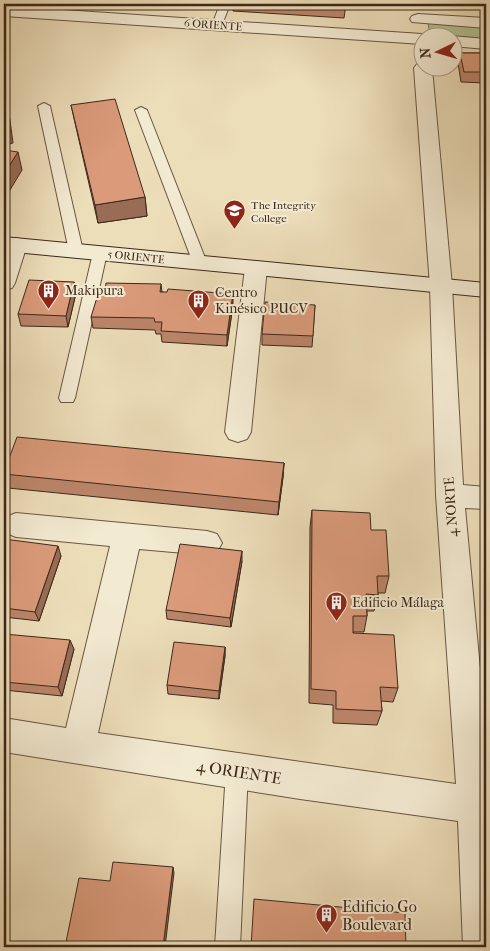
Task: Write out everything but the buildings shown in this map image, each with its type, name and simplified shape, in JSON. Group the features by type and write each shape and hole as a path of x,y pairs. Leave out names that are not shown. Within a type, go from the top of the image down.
{"street":[{"name":"6 ORIENTE","path":"4,11 412,38"},
{"path":"417,11 486,23"},
{"name":"4 NORTE","path":"417,11 419,28"},
{"path":"462,43 486,44"},
{"name":"4 NORTE","path":"424,78 441,286 450,494 475,805 483,947"},
{"name":"5 ORIENTE","path":"4,283 10,244 486,290"},
{"path":"238,432 256,268"},
{"path":"450,494 486,498"},
{"path":"16,525 207,543"},
{"path":"78,747 128,535"},
{"name":"4 ORIENTE","path":"4,736 475,805"}],"lane":[{"path":"217,26 225,4"},
{"path":"44,106 76,251"},
{"path":"141,110 200,263"},
{"path":"67,398 100,253"},
{"path":"227,947 237,771"}],"green space":[{"path":"428,22 486,26 486,41 462,39 462,28 429,28"}],"place":[{"name":"The Integrity College","path":"235,230"},
{"name":"Makipura","path":"49,309"},
{"name":"Centro Kinésico PUCV","path":"199,319"},
{"name":"Edificio Málaga","path":"336,621"},
{"name":"Edificio Go Boulevard","path":"326,934"}]}
